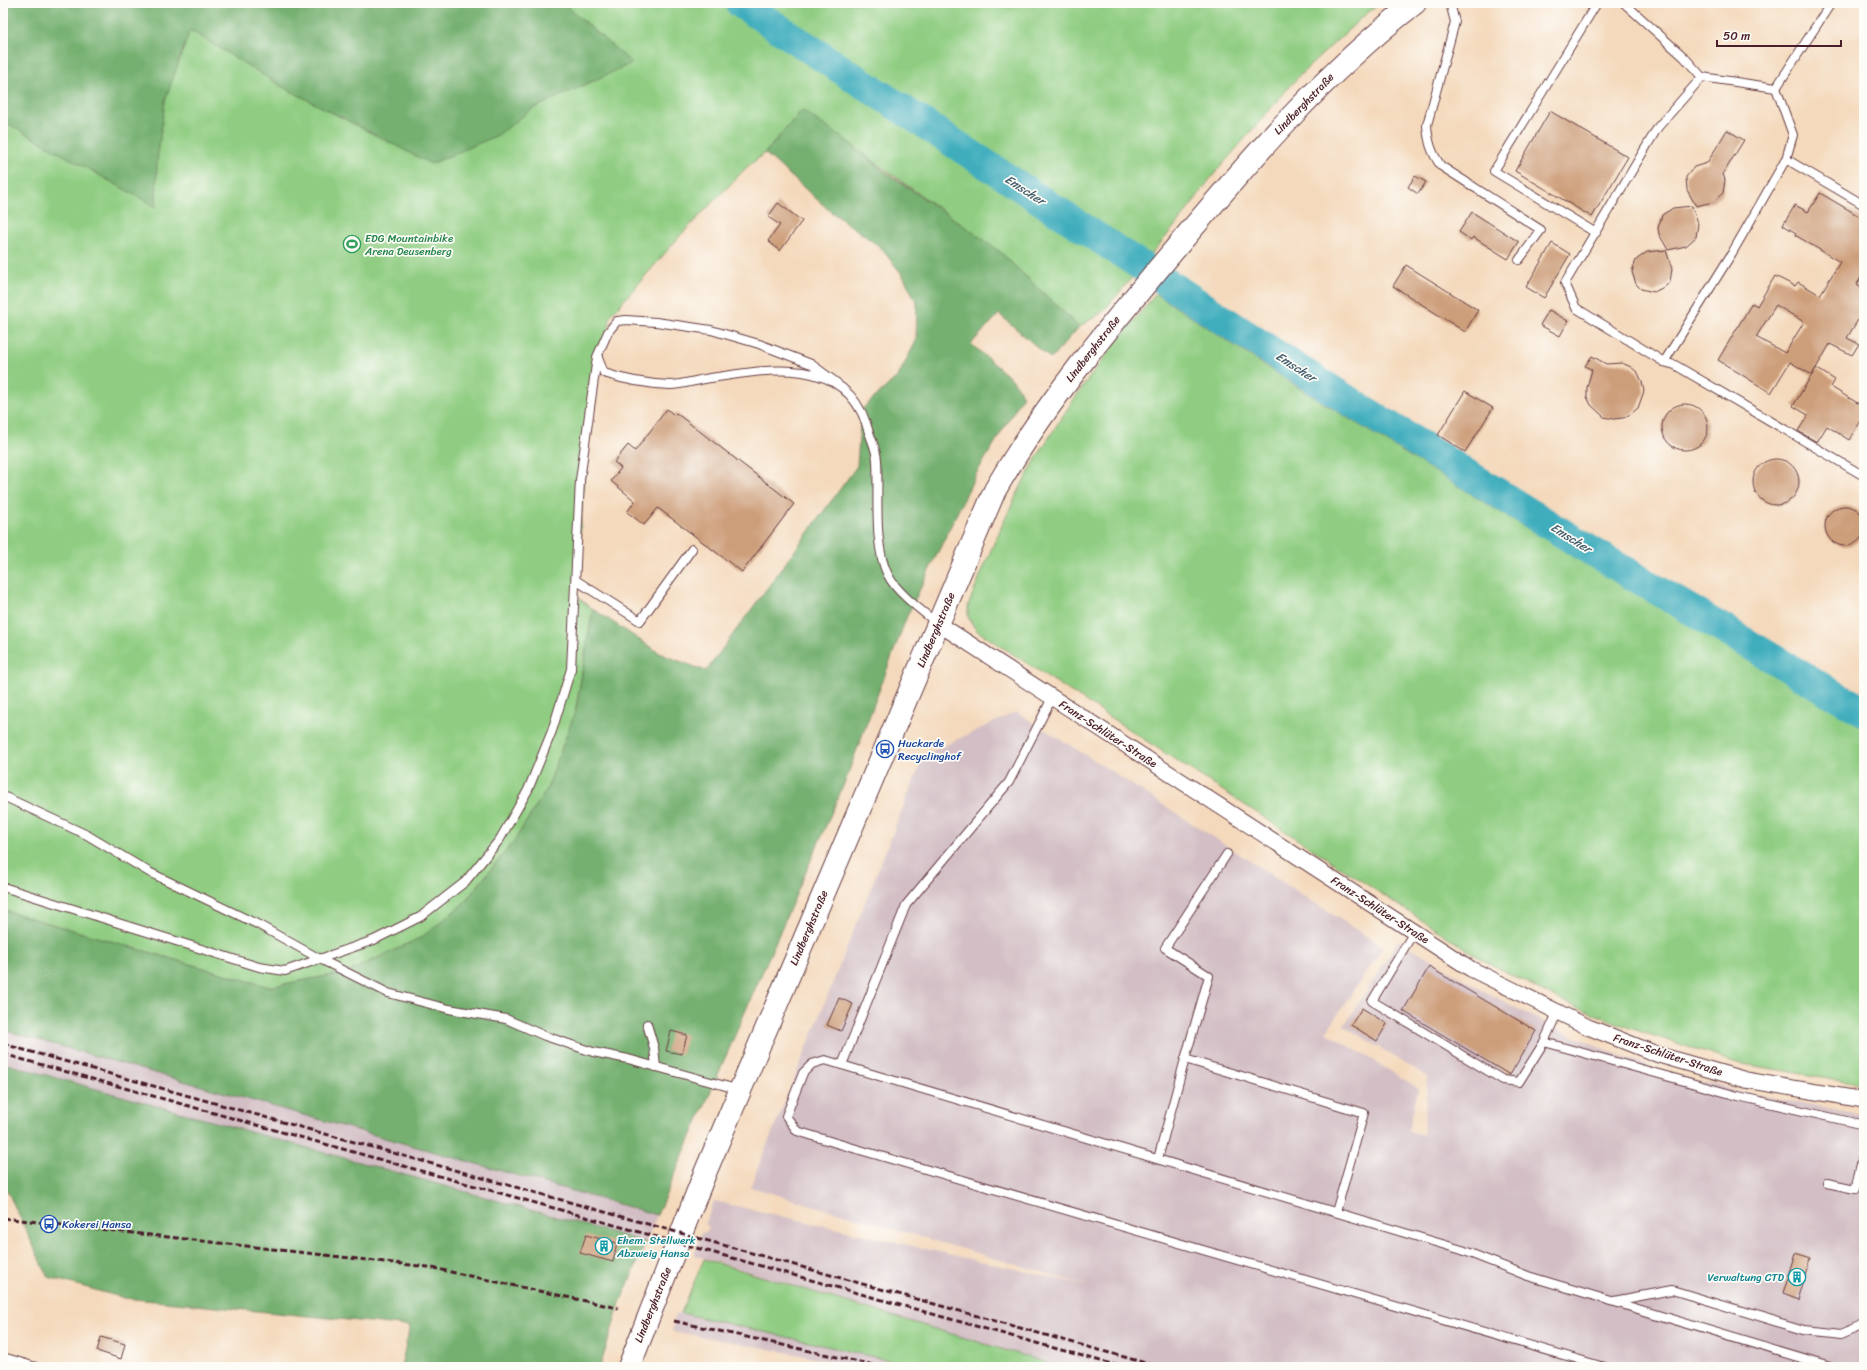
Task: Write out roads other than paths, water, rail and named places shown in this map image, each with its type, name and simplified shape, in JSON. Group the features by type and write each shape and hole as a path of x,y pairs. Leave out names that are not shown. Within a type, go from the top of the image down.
{"main road":[{"name":"Lindberghstraße","path":"629,1367 705,1173 995,490 1021,446 1092,349 1196,224 1313,92 1366,43 1415,3"}],"street":[{"name":"Franz-Schlüter-Straße","path":"939,624 1471,969 1557,1013 1659,1055 1746,1080 1864,1100"}],"lane":[{"path":"1450,3 1456,22 1427,125 1428,140 1432,154 1440,166 1540,230 1520,260"},
{"path":"1596,233 1494,171 1597,3"},
{"path":"1624,3 1684,57 1702,77 1776,88"},
{"path":"1776,88 1831,3"},
{"path":"1702,77 1658,127 1565,283 1576,308 1664,362 1676,365 1864,476"},
{"path":"1664,362 1732,253 1786,159 1793,135 1776,88"},
{"path":"1786,159 1864,205"},
{"path":"3,887 259,967 285,971 374,940 420,916 465,882 500,839 528,790 552,731 571,669 577,581 580,480 597,357 608,332 616,321 626,320 656,322 711,330 759,344 812,364 854,398 861,410 877,458 879,533 882,556 888,575 913,603 939,624"},
{"path":"597,357 604,373 626,380 670,385 757,371 806,371 837,383"},
{"path":"577,581 640,621 692,549"},
{"path":"842,1065 906,906 1009,782 1052,698"},
{"path":"3,796 87,835 149,872 259,925 320,959 388,992 449,1009 506,1019 545,1036 579,1048 740,1090"},
{"path":"1158,1159 1209,976 1165,948 1227,854"},
{"path":"1414,932 1372,1001 1503,1080 1519,1082 1544,1042 1557,1013"},
{"path":"647,1024 654,1048 656,1067"},
{"path":"1544,1042 1731,1094 1864,1125"},
{"path":"1185,1059 1364,1114 1336,1212"},
{"path":"1604,1367 797,1130 786,1116 803,1073 812,1064 825,1060 1462,1250 1528,1276 1831,1367"},
{"path":"1827,1183 1855,1189 1864,1152"},
{"path":"1612,1301 1672,1290 1805,1330 1840,1334 1864,1324"},
{"path":"3,1357 36,1367"}],"waterway":[{"name":"Emscher","path":"740,3 1306,374 1593,552 1864,711"}],"railway":[{"path":"3,1044 1160,1367"},
{"path":"3,1054 1122,1367"},
{"path":"3,1218 428,1267 618,1308"},
{"path":"674,1321 882,1367"}],"place":[{"name":"EDG Mountainbike Arena Deusenberg","path":"352,244"},
{"name":"Huckarde Recyclinghof","path":"885,749"},
{"name":"Kokerei Hansa","path":"49,1224"},
{"name":"Ehem. Stellwerk Abzweig Hansa","path":"604,1246"},
{"name":"Verwaltung CTD","path":"1797,1277"}]}
